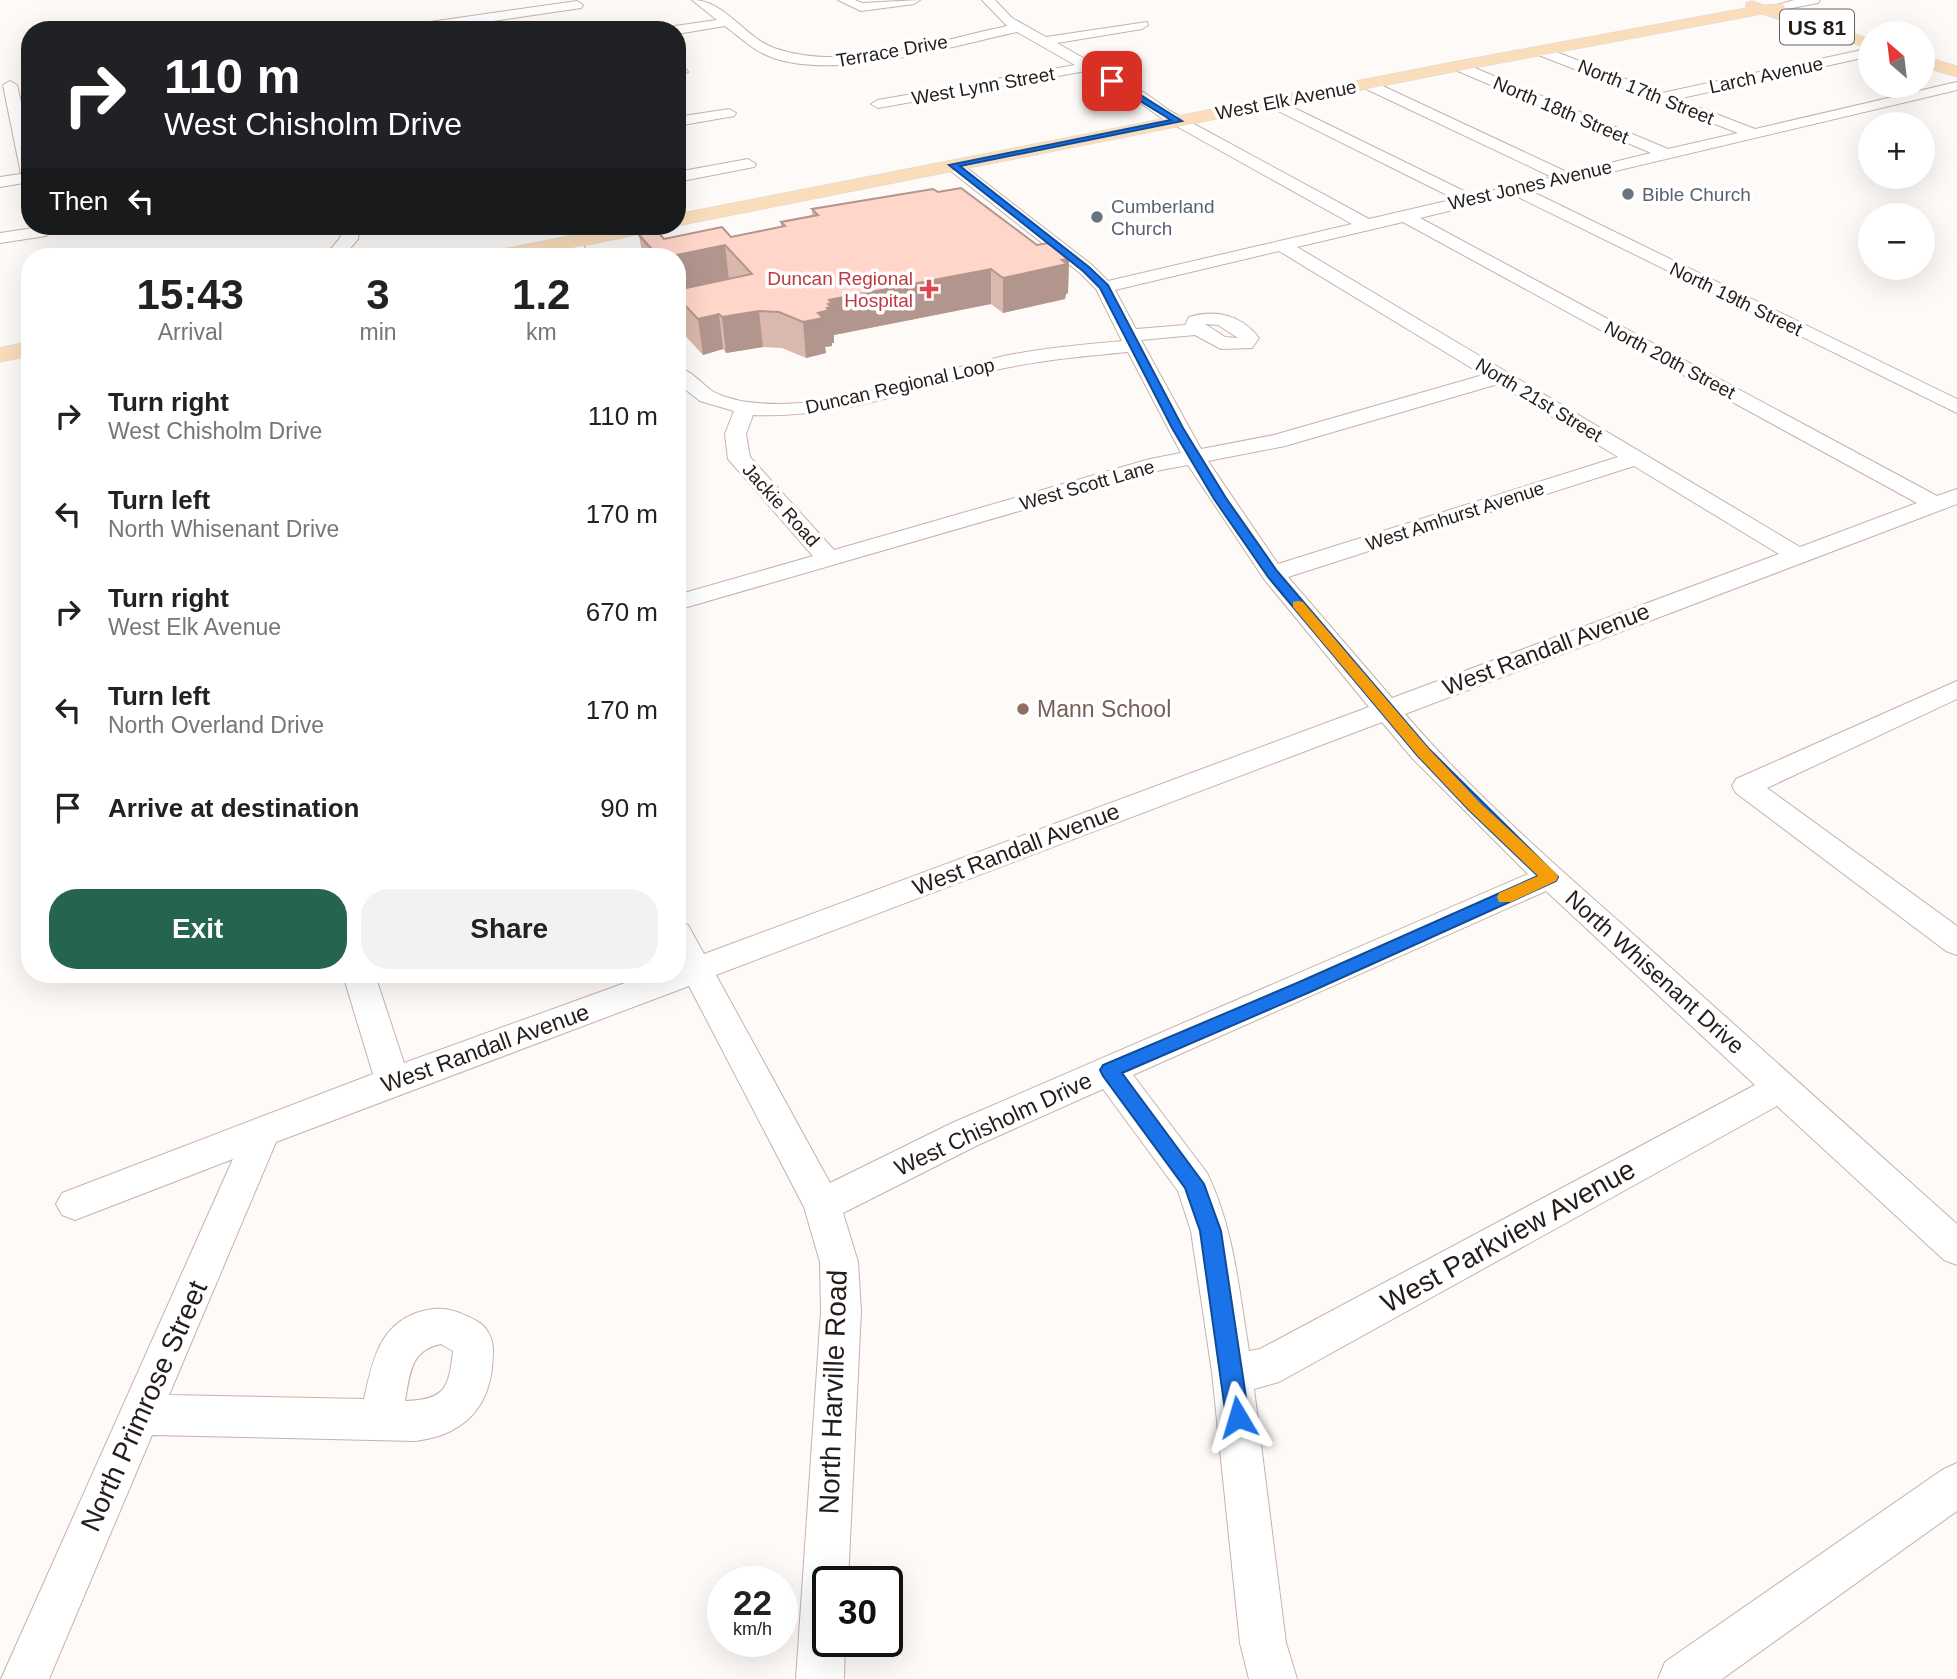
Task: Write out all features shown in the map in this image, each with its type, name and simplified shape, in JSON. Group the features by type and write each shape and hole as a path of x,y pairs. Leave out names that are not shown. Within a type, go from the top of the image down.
{"main road":[{"name":"US 81","path":"1735,0 1765,6 1858,34"},
{"name":"US 81","path":"1765,6 1858,39"},
{"name":"West Elk Avenue","path":"686,218 1765,6"},
{"path":"1936,62 1956,73"},
{"path":"1936,66 1956,73"},
{"path":"582,248 617,235"},
{"path":"0,355 21,351"}],"street":[{"name":"Terrace Drive","path":"698,0 776,55 825,63 867,60 1018,28"},
{"path":"844,0 861,7 914,0"},
{"path":"990,2 1012,0"},
{"name":"West Elk Avenue","path":"1765,6 1814,0"},
{"path":"990,2 1001,16 1018,28 1140,96 1178,121 1365,224"},
{"path":"482,21 592,3"},
{"path":"686,28 728,22"},
{"path":"1042,42 1151,24"},
{"name":"North 17th Street","path":"1541,51 1751,134"},
{"name":"Larch Avenue","path":"1661,98 1858,55"},
{"name":"North 18th Street","path":"1458,66 1663,153"},
{"name":"West Lynn Street","path":"878,104 1087,67"},
{"name":"West Jones Avenue","path":"1104,287 1751,134 1956,73"},
{"path":"1367,84 1566,177"},
{"path":"5,86 21,140"},
{"path":"1273,103 1469,200"},
{"path":"686,120 729,113"},
{"path":"0,132 19,130"},
{"path":"686,175 748,164"},
{"name":"North Whisenant Drive","path":"953,165 1086,269 1104,287 1177,428 1220,499 1273,574 1385,709 1475,806 1550,877 1957,1248"},
{"path":"0,182 21,179"},
{"name":"North 19th Street","path":"1516,190 1957,407"},
{"name":"North 20th Street","path":"1403,215 1947,500"},
{"path":"0,239 32,235"},
{"name":"North 21st Street","path":"1281,245 1797,555"},
{"name":"Duncan Regional Loop","path":"686,382 700,395 745,410 793,410 830,405 1000,363 1199,329"},
{"name":"West Scott Lane","path":"686,600 1158,464 1277,441 1499,377"},
{"name":"Jackie Road","path":"745,410 736,424 734,439 739,458 829,559"},
{"name":"West Amhurst Avenue","path":"1273,574 1637,458"},
{"name":"West Randall Avenue","path":"686,974 1947,500"},
{"path":"1957,690 1746,786 1957,943"},
{"name":"West Chisholm Drive","path":"822,1205 965,1134 1304,988 1550,877"},
{"name":"North Harville Road","path":"686,951 822,1205 839,1262 841,1311 820,1679"},
{"path":"362,983 393,1081"},
{"name":"West Randall Avenue","path":"75,1203 393,1081 661,983"},
{"path":"1110,1070 1194,1184 1210,1231 1232,1372 1263,1643 1273,1679"},
{"name":"West Parkview Avenue","path":"1232,1372 1265,1368 1781,1087"},
{"name":"North Primrose Street","path":"25,1679 262,1133"},
{"path":"140,1415 380,1420"},
{"path":"1682,1679 1957,1485"}],"building":[{"path":"961,188 1037,245 1048,243 1069,259 1062,260 1067,264 1003,278 991,269 829,300 832,303 828,304 831,307 827,308 829,310 818,313 823,318 803,322 779,312 759,311 722,317 719,314 698,319 686,306 686,288 752,274 725,245 686,253 686,248 651,248 639,235 660,235 664,239 722,227 731,237 785,226 781,222 818,215 812,209 933,189 938,192"}],"slow traffic":[{"path":"1298,605 1422,752 1550,877 1505,897"}],"place":[{"name":"Bible Church","path":"1628,194"},
{"name":"Cumberland Church","path":"1097,217"},
{"name":"Duncan Regional Hospital","path":"929,289"},
{"name":"Mann School","path":"1023,709"}],"route":[{"path":"1112,81 1178,121 953,165 1086,269 1104,287 1177,428 1220,499 1273,574 1422,752 1550,877 1304,988 1110,1070 1194,1184 1210,1231 1238,1417"}]}
